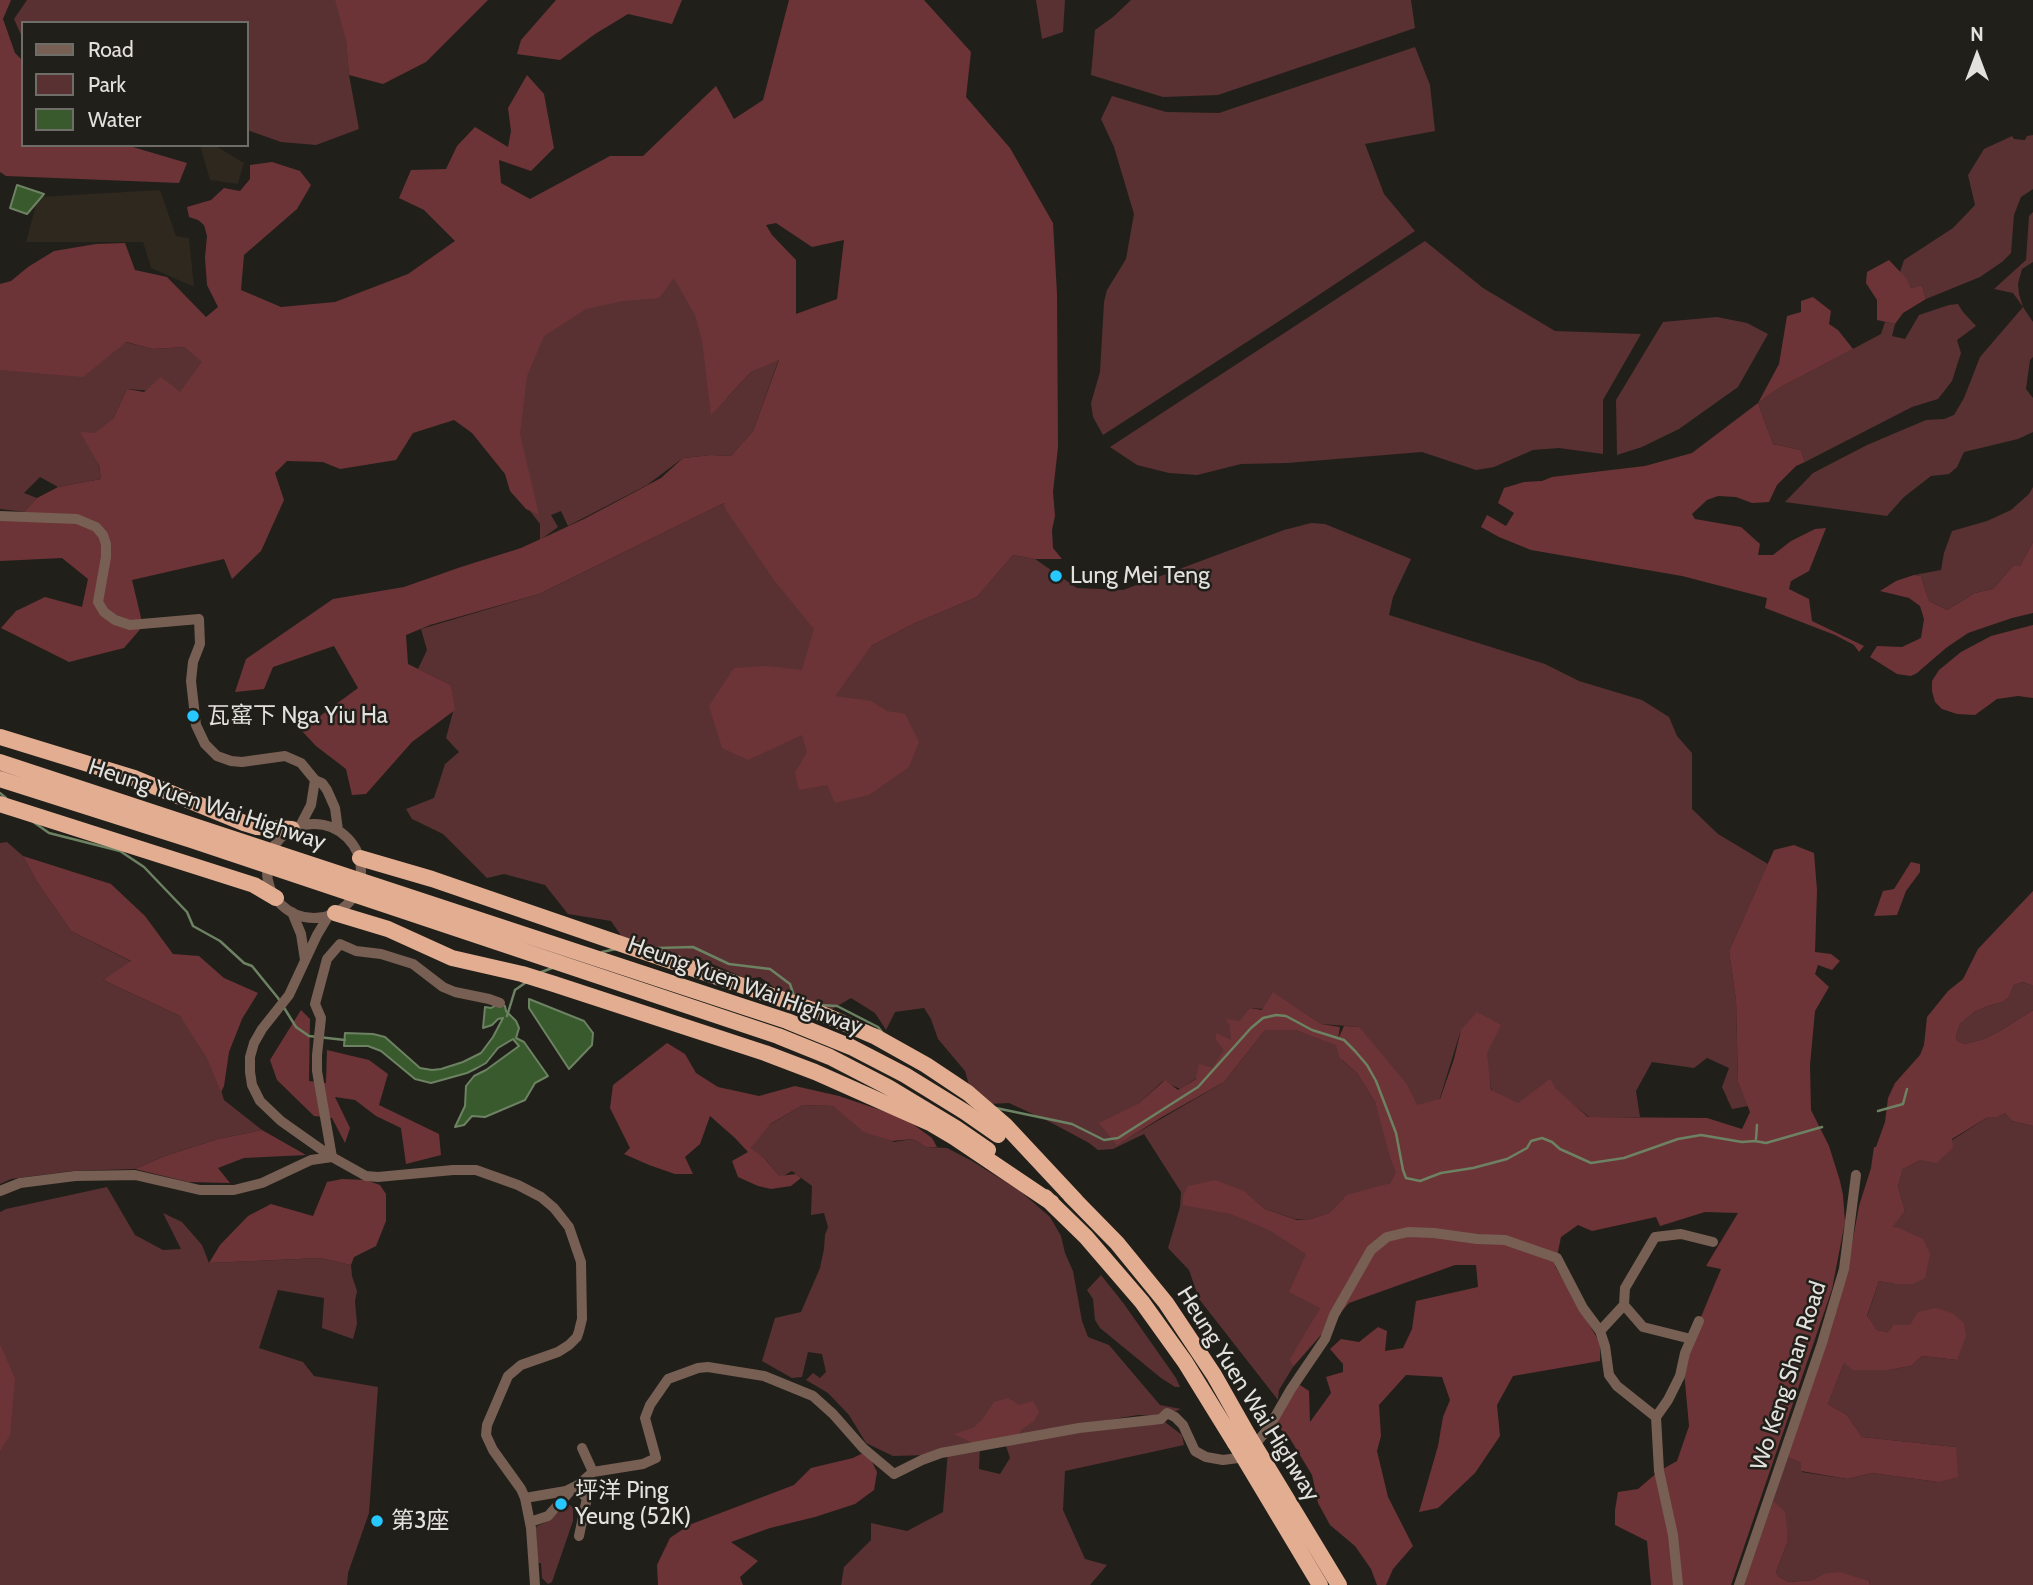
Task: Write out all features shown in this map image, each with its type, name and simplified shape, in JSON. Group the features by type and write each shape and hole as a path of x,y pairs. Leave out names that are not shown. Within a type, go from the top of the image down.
{"highway":[{"path":"0,737 134,778 257,827 296,827"},
{"name":"Heung Yuen Wai Highway","path":"0,762 787,1021 851,1047 905,1074 1001,1130 1123,1250 1166,1303 1207,1364 1242,1439 1320,1585"},
{"name":"Heung Yuen Wai Highway","path":"0,779 257,862 798,1044 888,1087 944,1120 1052,1203 1112,1265 1242,1439 1339,1585"},
{"path":"0,804 254,885 276,898"},
{"path":"360,858 432,879 846,1023 904,1052 951,1081 985,1107 1001,1130"},
{"path":"332,914 388,929 452,958 522,974 765,1053 816,1072 921,1119 985,1153"}],"street":[{"path":"0,516 77,519 96,527 106,544 98,602 104,612 115,620 130,625 199,619 200,644 191,681 196,726 205,744 217,756 231,761 242,762 278,756 293,758 305,767 315,780 322,783 331,797 338,830"},
{"path":"315,780 311,805 296,827 276,842 268,860 268,880 276,898 292,912 312,918 332,914"},
{"path":"296,827 326,825 348,837 360,858 362,876 350,902 332,914 317,935 296,981 254,1043 250,1057 250,1078 260,1101 281,1121 331,1157 366,1176 476,1170 518,1185 541,1197 554,1208 573,1235 580,1262 582,1319 578,1337 569,1346 521,1365 508,1376 487,1425 486,1434 493,1450 522,1489 525,1498 530,1522 535,1585"},
{"path":"292,912 301,934 305,960"},
{"path":"331,1157 317,1071 321,1018 314,1004 327,959 340,944 356,951 381,954 414,964 443,987 500,1003"},
{"path":"0,1191 20,1183 75,1176 135,1175 200,1190 234,1190 262,1183 311,1160 331,1157"},
{"name":"Wo Keng Shan Road","path":"1739,1585 1822,1343 1844,1269 1856,1175"},
{"path":"530,1522 548,1516 574,1487 593,1472 643,1464 656,1458 645,1418 650,1405 668,1379 708,1367 764,1376 813,1396 863,1448 894,1474 941,1453 1079,1428 1161,1419 1167,1413 1183,1425 1195,1451 1206,1457 1223,1460 1238,1458 1268,1429 1325,1339 1334,1315 1371,1250 1387,1237 1408,1232 1505,1240 1557,1258 1583,1308 1600,1331 1609,1375 1617,1386 1656,1417"},
{"path":"1600,1331 1624,1305 1625,1288 1655,1237 1681,1234 1713,1242"},
{"path":"1624,1305 1643,1327 1691,1339"},
{"path":"1678,1585 1673,1535 1659,1471 1656,1417 1680,1376 1685,1353 1699,1321"},
{"path":"582,1448 593,1472"},
{"path":"525,1498 566,1491 574,1487"},
{"path":"574,1487 587,1498 579,1536"}],"shaded area":[{"path":"0,0 11,0 3,19 15,53 21,59 21,147 133,147 187,163 179,183 6,176 0,172"},
{"path":"335,0 488,0 426,62 383,84 349,75 346,40"},
{"path":"556,0 682,0 672,24 628,14 560,60 517,54 521,40"},
{"path":"789,0 924,0 971,52 966,97 1010,148 1053,223 1057,294 1058,447 1052,530 1053,548 1062,559 1035,559 1013,555 977,597 913,624 871,646 835,696 871,701 887,711 905,714 919,742 909,767 869,795 835,803 827,785 799,790 795,773 807,752 802,735 748,760 722,748 709,706 734,668 767,666 802,670 814,629 774,580 726,510 724,503 539,594 430,625 406,635 408,664 451,685 455,710 412,742 366,794 352,795 346,769 316,746 301,730 358,688 334,646 273,667 264,689 235,692 246,659 333,599 404,587 521,548 584,519 661,478 683,458 731,456 753,431 779,360 751,372 711,415 702,340 695,315 674,278 659,298 623,301 586,309 544,336 527,376 520,434 539,515 526,509 510,491 505,474 472,433 454,420 413,433 396,460 340,469 323,462 287,461 275,473 284,500 261,551 232,579 224,559 132,580 143,626 124,648 69,662 1,628 16,611 45,597 82,607 88,579 62,558 0,561 0,518 21,516 37,498 58,487 101,479 99,465 80,432 95,433 113,419 127,389 144,392 161,377 180,392 202,362 184,347 153,349 126,342 83,377 0,370 0,284 11,281 54,251 96,244 125,243 135,270 167,277 206,317 218,307 207,285 207,236 204,225 189,217 187,207 211,200 224,188 240,191 250,179 250,165 272,162 300,171 311,185 297,209 244,255 241,290 281,307 335,302 408,274 455,241 424,210 399,198 411,170 446,169 457,146 475,127 508,147 511,131 508,108 527,75 544,94 554,148 531,171 499,160 501,183 530,199 610,156 643,156 716,86 734,119 763,100","holes":["776,223 812,247 844,240 837,299 796,314 796,260 766,225"]},
{"path":"201,147 217,147 244,163 238,184 210,180"},
{"path":"160,190 176,236 189,238 194,287 151,268 143,242 26,242 38,197"},
{"path":"1889,260 1906,278 1911,288 1922,285 1926,299 1903,313 1895,324 1877,320 1877,300 1866,283 1867,272"},
{"path":"1813,297 1831,311 1829,324 1838,330 1853,349 1779,388 1758,403 1779,364 1787,316 1801,312 1801,301"},
{"path":"1758,403 1773,444 1801,450 1805,462 1796,466 1777,485 1769,502 1752,503 1736,497 1718,496 1707,500 1692,514 1695,519 1741,527 1760,544 1758,555 1773,555 1791,541 1815,529 1826,528 1809,571 1791,581 1789,589 1809,599 1812,621 1864,646 1859,652 1854,645 1835,635 1765,608 1767,598 1682,576 1531,550 1481,527 1487,515 1506,526 1514,513 1498,503 1504,488 1552,477 1645,466 1692,453"},
{"path":"2033,542 2033,613 1968,633 1911,676 1897,674 1870,657 1877,646 1902,647 1921,638 1924,619 1920,606 1909,598 1880,591 1896,581 1914,575 1921,576 1929,601 1947,610 1975,593 1993,589 2013,566 2020,566"},
{"path":"2033,625 2033,698 2018,696 1997,699 1975,715 1957,714 1942,709 1935,702 1932,681 1939,670 1961,652 1991,636"},
{"path":"1794,845 1814,853 1817,890 1815,952 1831,954 1840,961 1832,970 1818,965 1815,974 1829,987 1815,1011 1810,1065 1811,1110 1829,1146 1840,1181 1845,1222 1832,1289 1731,1585 1651,1585 1647,1541 1615,1525 1618,1492 1638,1489 1659,1471 1677,1461 1689,1426 1683,1360 1721,1269 1706,1266 1738,1213 1705,1212 1660,1226 1656,1217 1592,1231 1578,1225 1561,1237 1555,1266 1600,1343 1600,1361 1513,1376 1497,1405 1500,1436 1475,1473 1438,1508 1419,1512 1438,1446 1443,1417 1450,1400 1442,1377 1406,1375 1379,1405 1381,1436 1377,1451 1388,1497 1413,1546 1393,1569 1386,1585 1377,1585 1371,1569 1355,1546 1330,1525 1318,1503 1312,1475 1289,1437 1274,1423 1289,1393 1300,1385 1309,1391 1310,1422 1331,1393 1326,1377 1343,1372 1343,1364 1330,1349 1341,1339 1359,1342 1378,1327 1387,1331 1385,1351 1403,1348 1412,1329 1416,1301 1478,1287 1476,1265 1455,1265 1349,1303 1293,1367 1290,1359 1320,1308 1289,1292 1306,1254 1271,1231 1231,1214 1183,1205 1183,1196 1188,1186 1215,1180 1244,1191 1265,1209 1297,1220 1307,1220 1329,1213 1347,1195 1390,1183 1396,1173 1375,1102 1357,1073 1340,1058 1336,1045 1295,1030 1265,1030 1224,1082 1117,1145 1099,1123 1138,1104 1165,1080 1178,1090 1196,1079 1199,1064 1212,1068 1224,1050 1216,1040 1216,1033 1231,1040 1230,1025 1225,1019 1240,1021 1250,1008 1262,1010 1273,992 1321,1024 1340,1027 1338,1039 1344,1026 1359,1027 1406,1083 1417,1105 1440,1099 1461,1030 1477,1012 1501,1025 1487,1053 1491,1090 1518,1103 1550,1079 1556,1089 1588,1117 1707,1118 1742,1129 1750,1112 1738,1082 1736,1000 1729,951 1774,850"},
{"path":"23,856 111,884 145,916 173,954 199,956 224,978 258,993 242,1019 229,1052 221,1092 207,1058 180,1016 103,980 131,961 71,931 37,882"},
{"path":"1911,862 1920,864 1920,872 1906,891 1897,915 1874,916 1883,891 1894,889"},
{"path":"2033,891 2033,986 2023,982 2014,985 2009,997 2003,1002 1974,1012 1960,1024 1956,1036 1957,1041 1965,1044 1984,1039 2033,1010 2033,1126 2012,1121 2005,1113 1998,1117 1988,1117 1952,1139 1953,1148 1936,1163 1921,1160 1903,1169 1898,1186 1905,1211 1892,1227 1923,1239 1930,1254 1925,1278 1913,1284 1879,1281 1867,1316 1877,1330 1888,1332 1893,1325 1910,1325 1918,1312 1936,1308 1952,1313 1964,1323 1966,1336 1957,1360 1922,1356 1911,1366 1888,1370 1853,1370 1844,1363 1828,1404 1847,1415 1862,1437 1956,1447 1958,1477 1938,1482 1872,1473 1847,1479 1801,1471 1801,1463 1787,1457 1831,1330 1846,1277 1859,1206 1871,1168 1874,1147 1885,1122 1888,1098 1895,1083 1920,1055 1924,1045 1927,1017 1948,991 1963,979 1978,949"},
{"path":"301,1010 310,1019 309,1081 326,1083 327,1050 369,1060 388,1074 379,1105 439,1134 441,1155 406,1164 401,1128 376,1116 355,1100 335,1097 350,1128 345,1143 332,1118 314,1116 277,1080 270,1060"},
{"path":"667,1043 685,1054 696,1073 718,1087 759,1096 795,1086 839,1096 895,1115 932,1138 937,1147 926,1147 913,1139 892,1141 864,1132 833,1106 803,1105 770,1124 751,1148 764,1158 779,1176 796,1174 801,1178 791,1186 771,1189 738,1177 732,1161 748,1152 710,1116 700,1144 685,1157 693,1174 675,1174 649,1165 624,1154 630,1148 610,1108 613,1085"},
{"path":"262,1130 306,1155 244,1158 218,1168 230,1183 188,1182 135,1169 218,1139"},
{"path":"342,1179 366,1180 380,1185 386,1194 386,1221 376,1246 354,1257 351,1265 320,1258 209,1263 220,1245 248,1216 271,1204 313,1216 327,1182"},
{"path":"0,1344 15,1379 10,1435 0,1452"},
{"path":"1008,1398 1019,1405 1033,1401 1039,1412 1034,1421 1018,1435 975,1444 954,1434 973,1428 994,1402"},
{"path":"867,1451 877,1472 874,1490 855,1504 731,1542 758,1561 740,1577 743,1585 658,1585 657,1565 670,1538 689,1525 794,1485 811,1468 853,1458"},
{"path":"1773,1501 1785,1512 1787,1529 1787,1543 1776,1572 1779,1577 1789,1582 1813,1580 1823,1574 1839,1572 1869,1581 1870,1585 1744,1585"}],"green space":[{"path":"27,0 336,0 345,24 349,75 359,129 316,145 281,142 248,130 248,21 21,21 21,35 14,19"},
{"path":"1036,0 1065,0 1063,32 1042,39"},
{"path":"1131,0 1411,0 1415,28 1218,95 1163,97 1091,75 1095,30"},
{"path":"1415,47 1430,85 1435,131 1365,144 1384,194 1415,231 1103,435 1093,417 1091,403 1100,372 1104,302 1107,290 1126,259 1134,214 1114,147 1101,119 1112,96 1166,112 1219,113"},
{"path":"2033,135 2033,189 2021,197 2014,215 2011,253 1980,277 1926,299 1922,285 1911,288 1900,272 1904,260 1953,228 1975,205 1968,175 1984,149 2012,136 2014,139 2025,140 2027,136"},
{"path":"2033,212 2033,262 2022,269 2018,284 2023,307 2013,293 1994,289 2026,260 2029,216"},
{"path":"1425,241 1483,288 1555,331 1641,334 1603,400 1603,454 1559,448 1533,450 1494,467 1476,470 1422,452 1241,464 1197,475 1169,473 1137,465 1110,447"},
{"path":"658,268 718,282 727,398 751,372 779,359 753,431 731,456 683,458 647,485 568,526 561,511 551,515 558,527 540,540 540,524 530,511 499,429 537,328"},
{"path":"1958,304 1976,326 1957,340 1961,353 1952,381 1938,399 1912,407 1805,462 1801,450 1773,444 1758,403 1779,388 1881,334 1885,322 1895,324 1892,336 1905,339 1919,315"},
{"path":"2023,307 2033,322 2033,357 2030,360 2026,389 2033,398 2033,432 2018,439 1964,452 1957,467 1949,474 1931,476 1904,497 1887,516 1785,502 1813,473 1867,445 1926,420 1944,419 1954,415 1964,398 1980,357"},
{"path":"1717,317 1747,323 1768,334 1738,387 1679,429 1642,447 1617,455 1616,400 1663,322"},
{"path":"125,342 153,349 184,347 203,362 180,393 127,389 98,460 101,479 58,487 40,477 24,493 37,498 25,512 0,509 0,369 102,357"},
{"path":"2033,487 2033,542 2020,566 2013,566 1993,589 1975,593 1947,610 1929,601 1921,576 1914,575 1941,570 1952,531 1987,521 2011,510"},
{"path":"724,503 871,646 913,624 977,597 1013,555 1035,559 1077,588 1123,590 1284,530 1311,523 1325,524 1411,559 1393,597 1389,615 1545,664 1579,681 1642,700 1669,717 1677,736 1692,753 1692,809 1718,834 1768,864 1729,951 1736,1000 1738,1082 1748,1106 1732,1109 1722,1087 1729,1068 1707,1058 1694,1068 1652,1062 1636,1091 1640,1117 1589,1117 1553,1088 1519,1106 1492,1093 1479,1014 1460,1033 1439,1101 1413,1107 1359,1027 1321,1024 1274,993 1263,1009 1250,1008 1231,1044 1212,1068 1180,1089 1163,1081 1138,1104 1118,1144 1224,1082 1265,1030 1295,1030 1336,1044 1343,1061 1357,1073 1375,1102 1397,1173 1390,1183 1343,1199 1329,1213 1307,1220 1265,1209 1246,1193 1242,1216 1273,1230 1308,1252 1320,1308 1292,1359 1293,1367 1279,1390 1278,1400 1199,1299 1189,1270 1168,1248 1180,1207 1181,1192 1144,1134 1113,1149 1098,1150 1050,1122 1009,1103 970,1105 973,1099 965,1071 938,1039 924,1008 895,1012 886,1030 875,1013 851,998 829,1011 779,991 760,977 747,979 703,960 622,951 620,934 611,921 568,914 545,885 504,874 487,878 443,834 412,819 406,809 434,798 445,764 459,752 446,738 454,708 451,685 418,669 427,650 421,629 539,594"},
{"path":"7,842 23,856 37,882 71,931 132,962 103,980 180,1016 211,1057 224,1100 262,1130 218,1139 135,1169 72,1171 11,1179 0,1184 0,843"},
{"path":"2023,982 2033,986 2033,1010 1984,1039 1965,1044 1957,1041 1960,1024 1974,1012 2003,1002 2009,997 2014,985"},
{"path":"803,1105 833,1106 866,1130 894,1142 913,1139 926,1147 947,1148 1020,1191 1050,1217 1061,1236 1073,1271 1082,1321 1088,1337 1109,1345 1160,1405 1181,1409 1163,1416 1138,1415 1011,1436 980,1446 979,1469 1000,1474 1010,1458 1004,1440 1161,1419 1182,1435 1184,1445 1065,1471 1063,1510 1085,1559 1107,1565 1090,1585 841,1585 844,1567 871,1540 871,1523 907,1531 943,1512 948,1451 928,1455 893,1456 866,1443 849,1415 828,1393 806,1380 813,1373 820,1378 826,1372 822,1354 808,1352 802,1377 792,1378 762,1361 775,1318 801,1312 820,1268 828,1227 824,1213 811,1215 812,1186 792,1171 780,1178 766,1160 751,1148 767,1126"},
{"path":"2005,1113 2012,1121 2033,1126 2033,1585 1870,1585 1869,1581 1823,1574 1813,1580 1789,1582 1779,1577 1776,1572 1787,1543 1773,1501 1787,1457 1801,1463 1802,1472 1847,1479 1872,1473 1938,1482 1956,1447 1862,1437 1847,1415 1828,1404 1844,1363 1888,1370 1911,1366 1922,1356 1957,1360 1910,1325 1893,1325 1888,1332 1877,1330 1867,1317 1879,1281 1895,1284 1891,1227 1905,1211 1898,1186 1903,1169 1988,1117 1998,1117"},
{"path":"107,1187 135,1235 163,1250 181,1249 163,1213 182,1222 202,1245 209,1263 320,1258 351,1265 357,1291 357,1324 353,1339 322,1328 324,1298 278,1290 259,1348 303,1362 314,1376 378,1387 369,1513 348,1573 347,1585 0,1585 0,1452 10,1434 0,1344 0,1212"},
{"path":"1101,1275 1180,1387 1175,1387 1161,1378 1100,1328 1095,1320 1093,1299 1087,1290"},
{"path":"566,1505 573,1508 573,1521 552,1582 548,1584 542,1578 541,1563 537,1563 536,1528 550,1520"}],"water":[{"path":"17,185 44,194 27,214 10,208"},
{"path":"529,999 584,1021 593,1033 592,1045 569,1069 529,1008"},
{"path":"500,1003 516,1021 519,1028 516,1038 524,1042 548,1076 535,1083 525,1100 485,1117 472,1116 464,1125 455,1127 465,1106 466,1086 474,1076 519,1046 513,1039 498,1048 486,1063 477,1068 431,1083 415,1079 381,1051 368,1046 344,1046 345,1033 373,1034 385,1037 420,1068 441,1069 481,1053 503,1018 483,1028 485,1007 491,1008"}],"waterway":[{"path":"0,793 6,798"},
{"path":"32,821 49,833 120,851 144,867 187,912 193,926 220,941 244,963 252,966 278,998 296,1027 309,1036 345,1040"},
{"path":"657,948 693,947 729,964 770,969 790,984 794,996"},
{"path":"602,952 616,949"},
{"path":"539,973 552,968"},
{"path":"507,1016 515,990 525,983"},
{"path":"819,1005 837,1006 878,1027 882,1032"},
{"path":"996,1108 1072,1124 1104,1140 1118,1138 1198,1087 1251,1028 1263,1018 1276,1015 1286,1016 1312,1030 1344,1040 1355,1051 1376,1081 1396,1133 1406,1178 1420,1181 1441,1173 1507,1159 1527,1148 1531,1141 1542,1138 1591,1163 1624,1158 1678,1139 1701,1135 1766,1143 1822,1127"},
{"path":"1878,1111 1903,1104 1907,1089"},
{"path":"1756,1139 1757,1125"}],"place":[{"name":"Lung Mei Teng","path":"1056,576"},
{"name":"瓦窰下 Nga Yiu Ha","path":"193,716"},
{"name":"坪洋 Ping Yeung (52K)","path":"561,1504"},
{"name":"第3座","path":"377,1521"}]}
